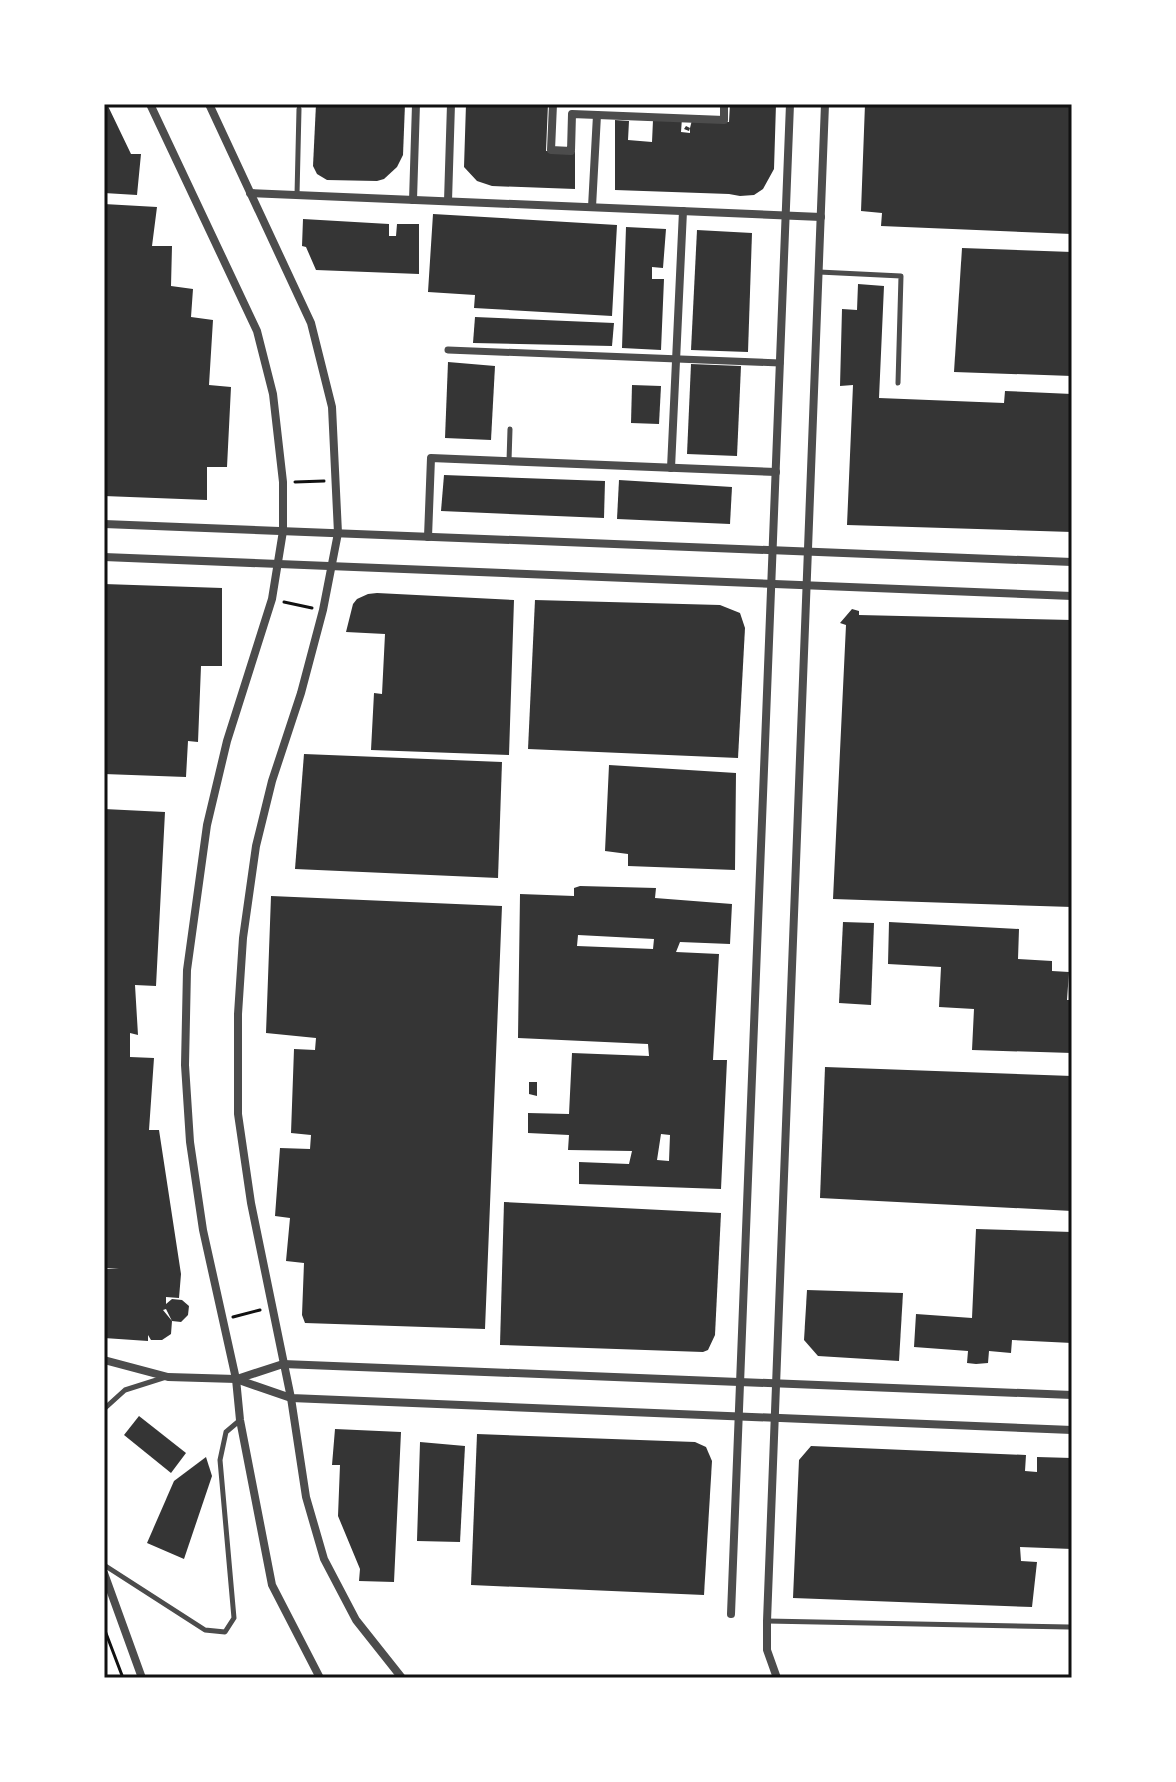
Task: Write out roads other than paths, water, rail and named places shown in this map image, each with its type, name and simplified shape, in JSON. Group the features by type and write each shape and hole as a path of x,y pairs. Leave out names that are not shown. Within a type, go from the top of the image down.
{"street":[{"path":"150,104 257,331 273,394 283,482 283,531 272,599 227,741 207,825 187,970 185,1065 190,1142 203,1230 236,1379 240,1420 272,1585 320,1678"},
{"path":"209,104 311,323 332,407 338,533 323,610 256,846 243,938 238,1014 238,1114 251,1203 291,1398 306,1497 324,1559 356,1620 402,1678"},
{"path":"413,200 416,104"},
{"path":"448,201 451,104"},
{"path":"553,104 551,150 571,151 572,114 724,120 724,104"},
{"path":"731,1614 790,104"},
{"path":"777,1678 767,1650 767,1621 825,104"},
{"path":"592,207 597,115"},
{"path":"250,193 821,217"},
{"path":"671,468 683,211"},
{"path":"448,350 780,363"},
{"path":"428,537 431,458 776,472"},
{"path":"104,524 1072,562"},
{"path":"104,557 1072,596"},
{"path":"104,1360 168,1377 236,1379 291,1398 1072,1430"},
{"path":"236,1379 283,1364 1072,1395"},
{"path":"104,1573 142,1678"}],"lane":[{"path":"297,195 299,109"},
{"path":"818,271 901,276 898,383"},
{"path":"509,461 510,429"},
{"path":"104,1409 125,1390 168,1377"},
{"path":"104,1565 205,1630 225,1632 234,1618 220,1460 226,1432 240,1420"},
{"path":"767,1621 1069,1627"}]}
